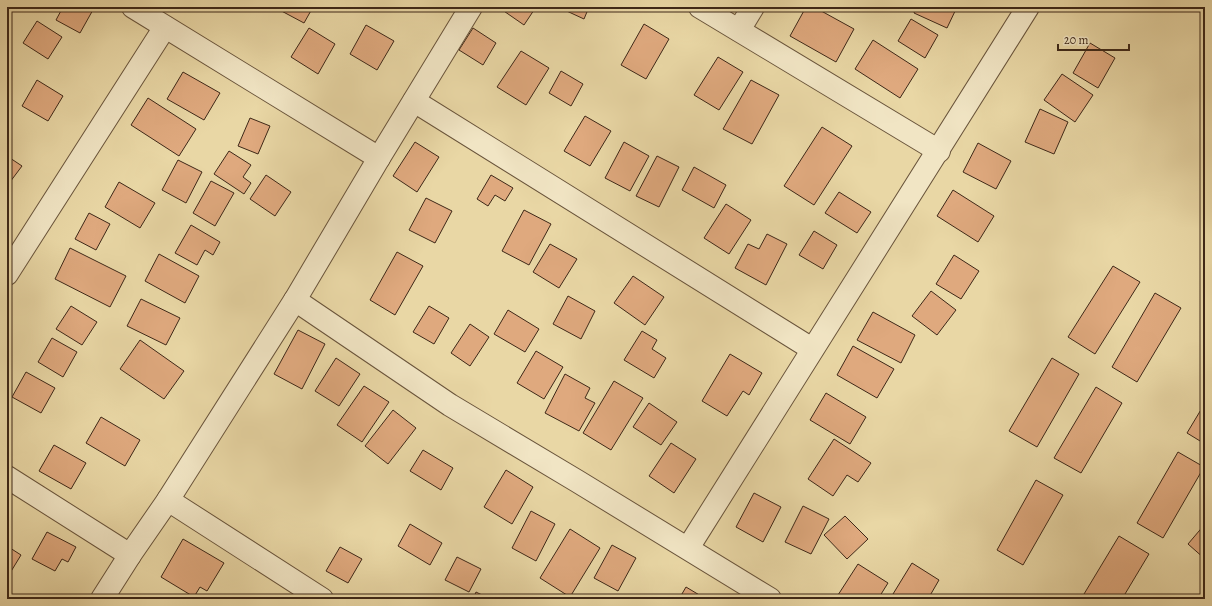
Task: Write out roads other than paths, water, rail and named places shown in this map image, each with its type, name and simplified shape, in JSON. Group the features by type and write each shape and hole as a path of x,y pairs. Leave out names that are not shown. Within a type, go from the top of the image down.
{"street":[{"path":"133,7 379,158"},
{"path":"102,599 168,500 295,300 471,7"},
{"path":"700,7 939,151"},
{"path":"739,30 754,7"},
{"path":"688,548 812,349 939,151 1028,7"},
{"path":"7,274 164,27"},
{"path":"414,102 812,349"},
{"path":"295,300 450,405 770,599"},
{"path":"7,477 130,555"},
{"path":"168,500 322,599"}]}
